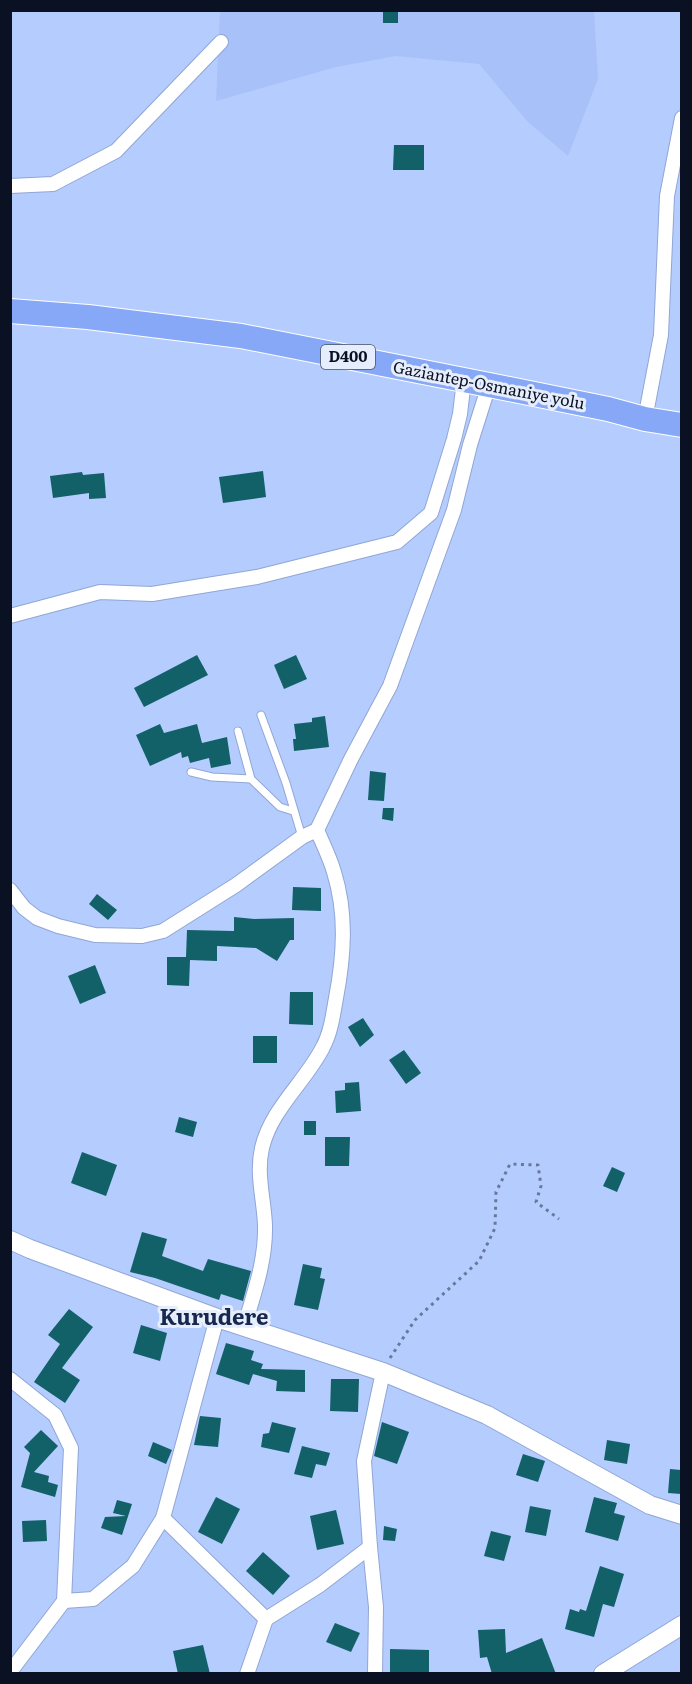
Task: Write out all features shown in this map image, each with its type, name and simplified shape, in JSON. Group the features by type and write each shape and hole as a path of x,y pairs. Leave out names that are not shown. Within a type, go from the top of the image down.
{"highway":[{"name":"Gaziantep-Osmaniye yolu","path":"10,311 88,317 241,336 681,425"}],"street":[{"path":"10,186 53,184 116,151 221,42"},
{"path":"645,419 661,335 667,196 681,118"},
{"path":"10,616 100,592 152,594 257,577 397,542 430,513 456,431 464,380"},
{"path":"10,890 24,908 37,918 58,926 95,935 142,936 163,931 236,885 302,837 317,830 390,686 454,510 470,445 489,385"},
{"path":"244,1327 258,1283 263,1252 265,1226 259,1169 262,1146 284,1104 323,1047 330,1027 341,970 344,934 340,897 334,871 317,830"},
{"path":"10,1240 217,1318 383,1372 487,1415 650,1505 681,1515"},
{"path":"64,1601 93,1599 133,1566 163,1518 217,1318"},
{"path":"375,1674 376,1607 369,1546 364,1461 383,1372"},
{"path":"10,1379 55,1415 71,1448 64,1601 10,1672"},
{"path":"163,1518 266,1619"},
{"path":"247,1674 266,1619 320,1585 369,1546"},
{"path":"603,1674 681,1625"}],"lane":[{"path":"261,715 273,745 302,837"},
{"path":"238,731 251,779 280,807 293,811"},
{"path":"190,772 212,777 251,779"}],"path":[{"path":"383,1372 415,1320 479,1261 495,1228 496,1192 510,1164 537,1165 541,1186 536,1202 559,1219"}],"shaded area":[{"path":"220,11 594,11 598,79 568,156 528,122 479,64 396,56 336,67 216,101"}],"building":[{"path":"383,10 398,10 398,23 383,23"},
{"path":"394,145 424,145 424,170 393,170"},
{"path":"263,471 266,497 223,503 219,477"},
{"path":"82,472 83,475 104,473 106,498 89,499 89,493 53,498 50,476"},
{"path":"197,655 208,675 144,707 134,688"},
{"path":"296,655 307,679 284,689 274,665"},
{"path":"325,716 329,747 294,751 293,739 296,739 294,724 312,722 312,718"},
{"path":"160,724 164,733 197,724 202,743 227,737 231,764 211,768 209,758 190,763 188,756 182,758 181,752 150,766 136,735"},
{"path":"370,771 386,773 384,801 368,800"},
{"path":"383,808 394,808 393,821 382,819"},
{"path":"293,887 321,888 321,911 292,910"},
{"path":"97,894 117,910 108,920 89,904"},
{"path":"234,917 294,918 294,940 290,940 277,961 256,948 217,946 217,961 190,960 189,986 167,985 167,957 186,957 187,930 234,931"},
{"path":"95,965 106,993 80,1004 68,976"},
{"path":"290,992 313,992 313,1025 289,1024"},
{"path":"363,1018 374,1035 360,1047 348,1027"},
{"path":"253,1036 277,1036 277,1063 253,1063"},
{"path":"404,1050 421,1073 406,1084 389,1060"},
{"path":"359,1082 361,1111 336,1113 335,1091 345,1090 345,1083"},
{"path":"179,1117 197,1122 193,1137 175,1132"},
{"path":"304,1121 316,1121 316,1135 304,1135"},
{"path":"325,1137 350,1137 349,1166 325,1166"},
{"path":"82,1152 117,1165 106,1196 71,1183"},
{"path":"612,1167 625,1173 617,1192 603,1186"},
{"path":"142,1232 167,1239 162,1256 203,1271 208,1259 251,1271 243,1301 221,1294 219,1300 130,1272"},
{"path":"303,1264 322,1268 320,1278 325,1279 318,1310 294,1305"},
{"path":"69,1309 93,1327 62,1368 80,1380 65,1403 34,1382 60,1344 48,1335"},
{"path":"141,1325 167,1333 160,1361 133,1353"},
{"path":"226,1343 254,1351 251,1360 263,1364 261,1369 305,1370 305,1392 276,1391 277,1381 253,1374 249,1385 216,1374"},
{"path":"331,1379 359,1379 358,1412 330,1411"},
{"path":"200,1416 221,1418 218,1447 194,1445"},
{"path":"272,1422 296,1428 289,1453 261,1447 263,1434 269,1433"},
{"path":"382,1422 409,1432 397,1464 374,1456"},
{"path":"41,1430 58,1446 34,1472 49,1476 48,1482 58,1485 55,1497 21,1487 30,1453 24,1447"},
{"path":"607,1440 630,1444 627,1464 604,1460"},
{"path":"153,1442 172,1450 166,1464 148,1456"},
{"path":"302,1446 330,1453 326,1466 316,1464 312,1478 294,1474"},
{"path":"523,1454 545,1461 538,1482 516,1475"},
{"path":"670,1469 681,1470 681,1494 668,1493"},
{"path":"216,1497 240,1509 222,1544 198,1532"},
{"path":"594,1497 617,1503 614,1513 625,1516 618,1541 585,1532"},
{"path":"117,1500 132,1504 122,1535 101,1528 105,1517 126,1516 113,1513"},
{"path":"530,1506 551,1510 546,1536 525,1532"},
{"path":"336,1510 344,1544 317,1550 310,1516"},
{"path":"46,1520 47,1541 23,1542 22,1521"},
{"path":"384,1526 397,1529 395,1541 383,1540"},
{"path":"491,1531 511,1536 504,1561 484,1556"},
{"path":"263,1552 290,1576 273,1595 246,1571"},
{"path":"600,1566 624,1574 614,1607 603,1604 594,1637 565,1629 570,1609 579,1612 580,1609 586,1611"},
{"path":"335,1623 360,1633 351,1652 326,1642"},
{"path":"505,1629 506,1653 542,1638 556,1674 492,1674 487,1657 480,1658 478,1630"},
{"path":"203,1645 210,1674 178,1674 173,1651"},
{"path":"390,1649 429,1650 429,1674 390,1674"}],"district":[{"name":"Kurudere","path":"214,1317"}]}
